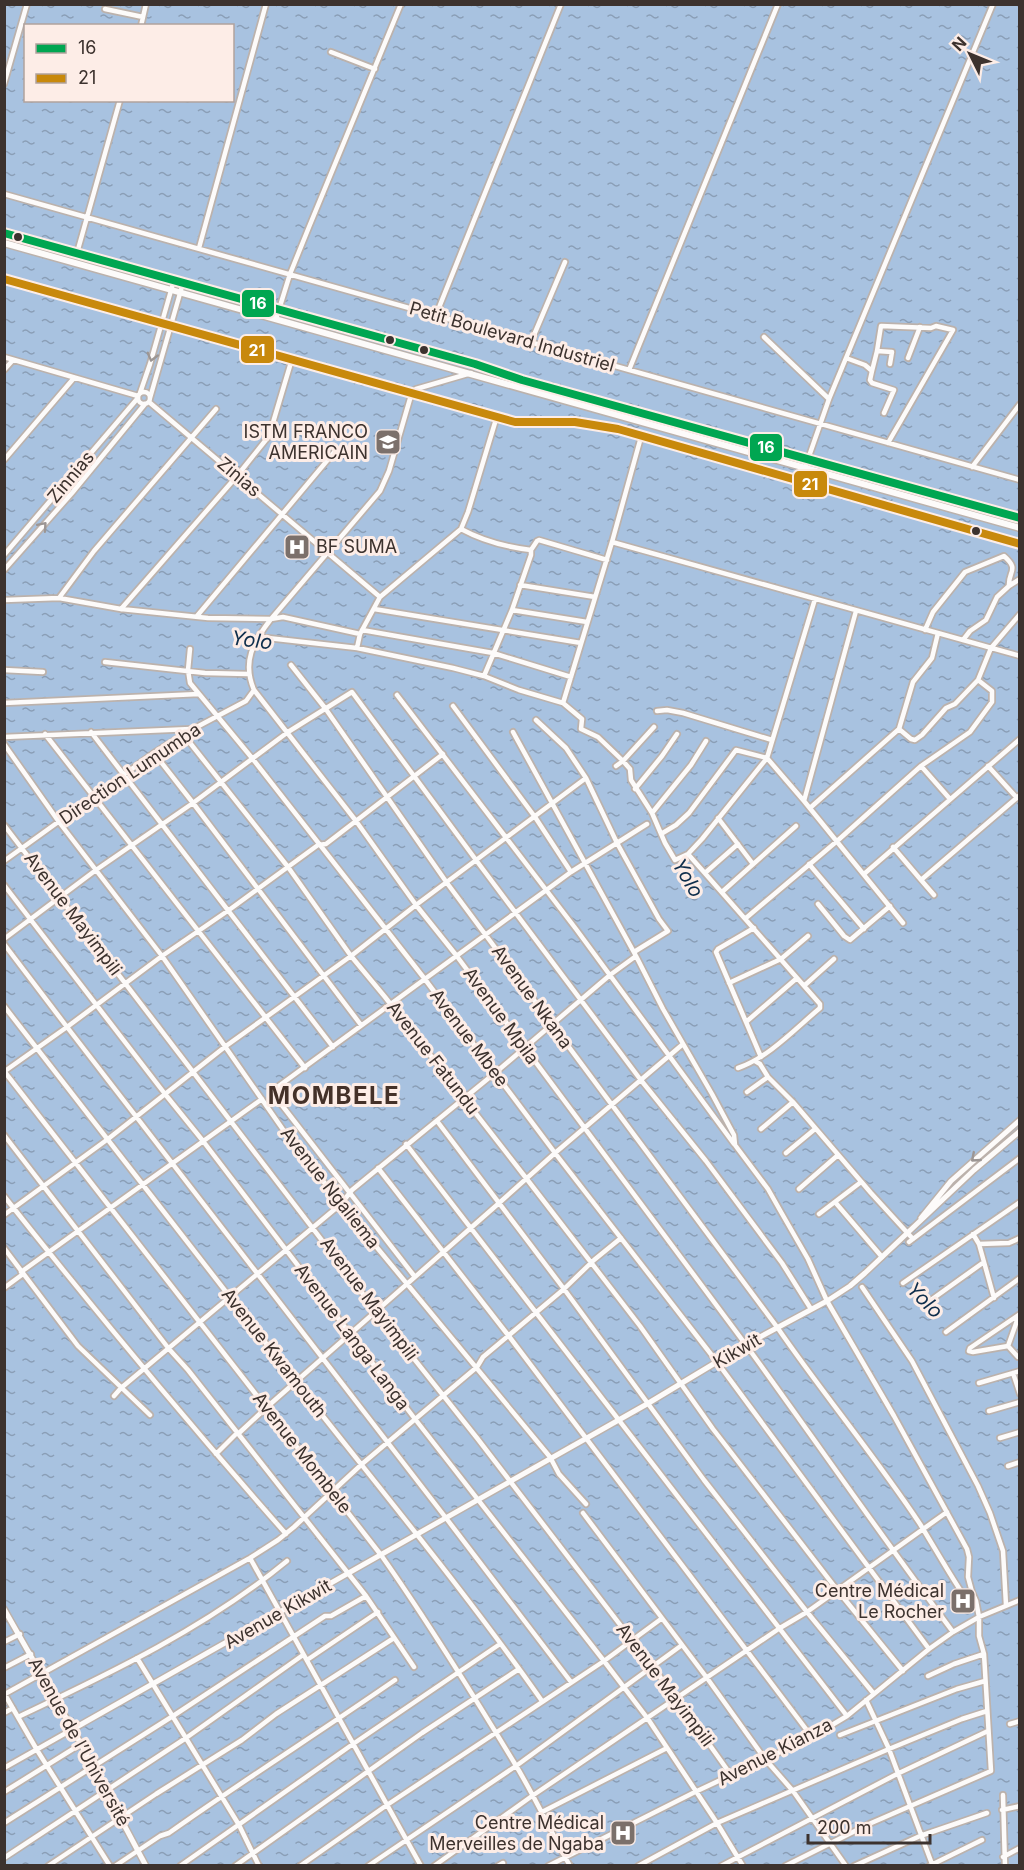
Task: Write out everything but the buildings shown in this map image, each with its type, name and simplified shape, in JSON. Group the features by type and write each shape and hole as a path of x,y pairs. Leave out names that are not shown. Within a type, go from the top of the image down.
{"highway":[{"path":"4,233 1020,518"},
{"path":"4,243 1020,528"}],"main road":[{"path":"910,1231 951,1180 1019,1122"},
{"path":"910,1231 974,1170 1020,1131"},
{"name":"Kikwit","path":"550,1457 647,1404 850,1286 910,1231"},
{"name":"Avenue Kikwit","path":"73,1729 550,1457"},
{"name":"Avenue de l’Université","path":"4,1609 73,1729 121,1817 144,1865"}],"street":[{"path":"5,81 27,4"},
{"path":"141,24 146,4"},
{"path":"199,248 266,4"},
{"path":"276,319 317,208 401,4"},
{"path":"435,315 561,4"},
{"path":"629,370 778,4"},
{"path":"800,482 819,423 993,4"},
{"path":"105,9 143,17"},
{"path":"4,50 14,50"},
{"path":"331,52 375,69"},
{"path":"77,253 119,102"},
{"name":"Petit Boulevard Industriel","path":"4,194 1020,480"},
{"path":"531,342 565,262"},
{"path":"4,279 515,422 604,426 1020,544"},
{"path":"148,402 140,404 138,396 150,364 174,280"},
{"path":"4,570 148,402 183,282"},
{"path":"884,413 894,392 893,389 872,383 870,380 878,351 881,326 931,328 936,326 952,329 953,331 888,443"},
{"path":"908,358 920,327"},
{"path":"764,337 829,399"},
{"path":"878,351 892,352 890,364"},
{"path":"4,357 138,396 146,393 148,402"},
{"path":"846,358 865,365 872,371"},
{"path":"121,609 237,476 272,430 292,359"},
{"path":"4,369 13,360"},
{"path":"254,690 248,674 254,646 271,619 372,501 385,481 412,392 471,373"},
{"path":"4,460 74,378"},
{"name":"Zinnias","path":"4,557 138,396"},
{"name":"Zinias","path":"148,402 380,597"},
{"path":"972,467 1020,404"},
{"path":"59,598 94,551 216,409"},
{"path":"357,648 361,632 380,597 461,529 497,416"},
{"path":"563,704 607,560 641,437"},
{"path":"197,616 336,450"},
{"path":"64,486 72,493"},
{"path":"461,529 475,537 507,547 531,550"},
{"path":"484,676 512,610 531,550 537,541 607,560"},
{"path":"612,542 1020,656"},
{"path":"925,630 933,612 964,572 969,569 991,563 1004,556 1012,565 1013,570 1009,586"},
{"path":"4,557 11,564"},
{"path":"963,640 986,620 997,597 1020,579"},
{"path":"520,585 595,597"},
{"path":"4,600 59,598 121,609 197,616 271,619 283,617 493,653 571,677"},
{"path":"259,637 357,648 484,676 563,704 582,719 581,729 600,739 630,769 635,789 652,813 675,860 688,854 702,839 767,758 814,599"},
{"path":"374,609 581,643"},
{"path":"512,610 588,622"},
{"path":"804,801 856,611"},
{"path":"899,729 910,739 915,740 946,708 956,704 978,680 991,648 1020,614"},
{"path":"810,808 899,729 913,682 932,658 938,633"},
{"path":"188,670 190,649"},
{"path":"105,662 248,674"},
{"name":"Avenue Nkana","path":"291,665 325,708 447,883 551,1025 777,1327 812,1379 851,1428 922,1529 968,1602 976,1601"},
{"path":"4,670 43,672"},
{"name":"Avenue Mbee","path":"188,670 190,683 198,694 424,978 555,1153 717,1362 929,1649"},
{"path":"746,918 921,766 970,732 992,702 993,697 992,691 978,680"},
{"name":"Direction Lumumba","path":"4,861 154,753 183,734 246,701 254,690"},
{"name":"Avenue Mpila","path":"254,690 456,955 745,1345 892,1551 953,1632"},
{"path":"4,939 288,732 352,692 640,1079 706,1161 782,1263 810,1309"},
{"path":"4,703 198,694"},
{"path":"397,695 610,975 772,1197 808,1259 827,1300 967,1549 968,1576 976,1601 979,1636 984,1654 992,1769 988,1773 909,1806 785,1866"},
{"path":"453,706 535,817 571,872"},
{"path":"657,711 668,710 683,713 772,740"},
{"path":"114,1396 341,1204 350,1191 583,1000 635,954 668,930 617,843 586,778 566,748 536,720"},
{"path":"616,766 654,728"},
{"path":"4,736 193,729"},
{"path":"91,732 333,1047"},
{"path":"513,732 553,802 682,1044 729,1125 735,1144"},
{"path":"45,734 304,1068"},
{"name":"Avenue Fatundu","path":"183,734 288,867 351,956 640,1326 713,1429 903,1671"},
{"path":"635,789 677,734"},
{"path":"864,874 1020,739"},
{"path":"652,813 692,765 706,741"},
{"name":"Avenue Ngaliema","path":"4,744 59,822 162,956 262,1099 341,1204 477,1367 550,1457 559,1474 586,1504"},
{"path":"661,834 676,825 689,813 736,750 767,758 903,923"},
{"path":"154,753 361,1025"},
{"path":"5,1071 162,956 259,890 318,845 324,845 443,754"},
{"path":"921,766 950,799"},
{"path":"921,880 1018,796 988,766"},
{"path":"4,1215 108,1139 226,1046 351,956 586,778"},
{"path":"718,818 753,864"},
{"path":"415,1277 274,1095 276,1088 571,872 647,824"},
{"name":"Avenue Mayimpili","path":"4,825 376,1311 510,1481 653,1668 731,1775"},
{"path":"722,892 796,826"},
{"path":"705,873 738,844"},
{"path":"893,847 934,896"},
{"path":"688,854 820,1004 820,1008 761,1057 738,1068"},
{"path":"809,864 864,929"},
{"name":"Avenue Langa Langa","path":"4,885 648,1719 717,1823 742,1866"},
{"path":"818,904 848,940 852,940 890,906"},
{"path":"754,928 716,950 761,1057"},
{"path":"729,983 781,959 808,936"},
{"path":"4,944 571,1682"},
{"path":"805,985 834,959"},
{"path":"746,1022 797,978"},
{"name":"Avenue Kwamouth","path":"4,1006 417,1534 542,1701"},
{"path":"216,1454 526,1178 682,1044"},
{"path":"755,1061 861,1182 910,1231 911,1240 1020,1158"},
{"name":"Avenue Mombele","path":"5,1071 333,1492 428,1621 516,1766 570,1866"},
{"path":"747,1092 768,1077"},
{"path":"4,1288 49,1252 262,1099"},
{"path":"761,1130 793,1102"},
{"path":"436,1121 564,1289 647,1404 807,1612 874,1694"},
{"path":"786,1153 815,1129"},
{"path":"4,1135 169,1349 349,1573 414,1667"},
{"path":"406,1144 847,1716"},
{"path":"799,1189 838,1155"},
{"path":"378,1168 621,1483 812,1737"},
{"path":"819,1214 861,1182"},
{"path":"4,1196 144,1369 286,1534"},
{"path":"835,1202 882,1257"},
{"path":"903,1283 1020,1202"},
{"path":"973,1234 979,1244 994,1298"},
{"path":"110,1866 37,1750 5,1694 250,1558 286,1534 362,1464 477,1367 483,1357 621,1238"},
{"path":"979,1244 1009,1243 1020,1238"},
{"path":"4,1248 78,1346 150,1415"},
{"path":"924,1305 984,1262"},
{"path":"946,1332 1020,1278"},
{"path":"862,1287 912,1361 978,1486 1001,1542 1009,1604"},
{"path":"1008,1346 1019,1314"},
{"path":"1008,1346 969,1351 970,1348 1019,1314"},
{"path":"1008,1346 1019,1357"},
{"path":"979,1383 1020,1371"},
{"path":"1013,1373 1020,1394"},
{"path":"989,1411 1020,1402"},
{"path":"1000,1438 1020,1432"},
{"path":"1008,1466 1020,1462"},
{"path":"434,1866 532,1796 838,1591 947,1512"},
{"path":"583,1513 765,1759 793,1791 846,1866"},
{"path":"250,1558 421,1866"},
{"path":"18,1717 178,1635 263,1581 287,1560"},
{"path":"4,1823 325,1616 331,1616 366,1596"},
{"name":"Avenue Kianza","path":"548,1866 695,1792 812,1737 847,1716 953,1632 979,1617 1020,1600"},
{"path":"4,1858 378,1612"},
{"path":"300,1866 387,1805 632,1642 661,1619"},
{"path":"4,1642 20,1634"},
{"path":"48,1866 394,1638"},
{"path":"180,1866 500,1644"},
{"path":"368,1866 516,1766 682,1645"},
{"path":"4,1668 31,1654"},
{"path":"928,1676 984,1654"},
{"path":"137,1658 239,1825 259,1866"},
{"path":"235,1866 367,1771 519,1669"},
{"path":"115,1866 340,1719 395,1680"},
{"path":"840,1735 957,1689 985,1681"},
{"path":"866,1700 889,1749 930,1865 981,1840"},
{"path":"4,1713 13,1708"},
{"path":"638,1866 717,1823 889,1749 987,1711"},
{"path":"1010,1724 1020,1721"},
{"name":"Avenue Kikwit","path":"4,1768 73,1729"},
{"path":"721,1866 897,1774 988,1731"},
{"path":"4,1792 81,1744"},
{"path":"542,1812 667,1748"},
{"path":"1003,1795 1005,1866"},
{"path":"1002,1810 1020,1806"},
{"path":"854,1866 920,1836 987,1813"},
{"path":"1003,1857 1020,1848"},
{"path":"444,1859 447,1866"}],"water":[{"name":"Yolo","path":"5,5 1019,5 1019,1865 5,1866"}],"transit line":[{"name":"16","path":"4,233 1020,518"},
{"name":"21","path":"4,279 515,422 575,422 618,429 1020,544"}],"place":[{"name":"ISTM FRANCO AMERICAIN","path":"388,442"},
{"name":"BF SUMA","path":"297,547"},
{"name":"Centre Médical Le Rocher","path":"963,1601"},
{"name":"Centre Médical Merveilles de Ngaba","path":"623,1833"}],"district":[{"name":"MOMBELE","path":"334,1096"}]}
